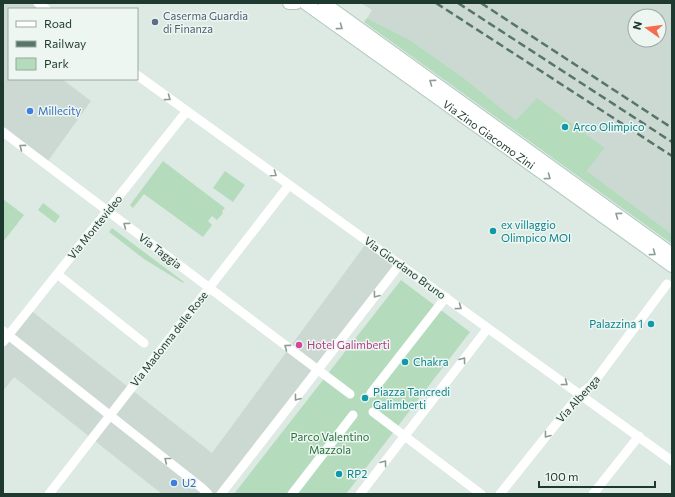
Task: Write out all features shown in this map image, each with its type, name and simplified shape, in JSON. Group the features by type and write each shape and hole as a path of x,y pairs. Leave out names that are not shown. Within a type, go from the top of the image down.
{"street":[{"path":"289,3 296,3"},
{"name":"Via Zino Giacomo Zini","path":"305,3 672,266"},
{"name":"Via Zino Giacomo Zini","path":"324,3 672,254"},
{"name":"Via Giordano Bruno","path":"138,76 186,112 289,184 672,461"},
{"name":"Via Montevideo","path":"5,336 57,274 186,112"},
{"name":"Via Taggia","path":"3,132 318,370"},
{"name":"Via Madonna delle Rose","path":"49,494 289,184"},
{"path":"221,494 400,264"},
{"path":"57,274 144,343"},
{"name":"Via Albenga","path":"500,494 580,394 591,386 667,284"},
{"path":"371,393 446,297"},
{"path":"360,494 488,328"},
{"path":"5,336 110,415 208,494"},
{"path":"318,370 350,394"},
{"path":"373,412 482,494"},
{"path":"292,494 353,415"},
{"path":"593,494 639,436"}],"shaded area":[{"name":"Millecity","path":"3,3 34,3 41,8 8,8 8,80 63,80 91,101 48,161 3,126"},
{"path":"361,3 672,3 672,234 587,171 605,148 516,120 464,78 410,40 367,18 372,10"},
{"path":"368,241 400,264 218,494 162,494 14,377 3,391 3,342 29,309 212,453"}],"green space":[{"path":"367,18 410,40 464,78 516,120 537,98 605,148 587,171 672,234 672,244 364,22"},
{"path":"163,161 225,208 217,220 212,216 208,221 212,225 203,237 144,194 133,208 130,205"},
{"path":"225,171 245,185 233,202 213,188"},
{"path":"3,199 24,215 3,242"},
{"path":"43,203 60,216 55,223 38,210"},
{"path":"112,228 184,282 183,283 144,259 109,232"},
{"name":"Parco Valentino Mazzola","path":"401,280 470,332 346,494 234,494"}],"railway":[{"path":"436,3 672,156"},
{"path":"458,3 672,142"},
{"path":"481,3 672,128"}],"place":[{"name":"Caserma Guardia di Finanza","path":"155,22"},
{"name":"Millecity","path":"30,111"},
{"name":"Arco Olimpico","path":"565,127"},
{"name":"ex villaggio Olimpico MOI","path":"493,231"},
{"name":"Palazzina 1","path":"651,324"},
{"name":"Hotel Galimberti","path":"299,345"},
{"name":"Chakra","path":"405,362"},
{"name":"Piazza Tancredi Galimberti","path":"365,398"},
{"name":"RP2","path":"339,474"},
{"name":"U2","path":"174,483"}]}
